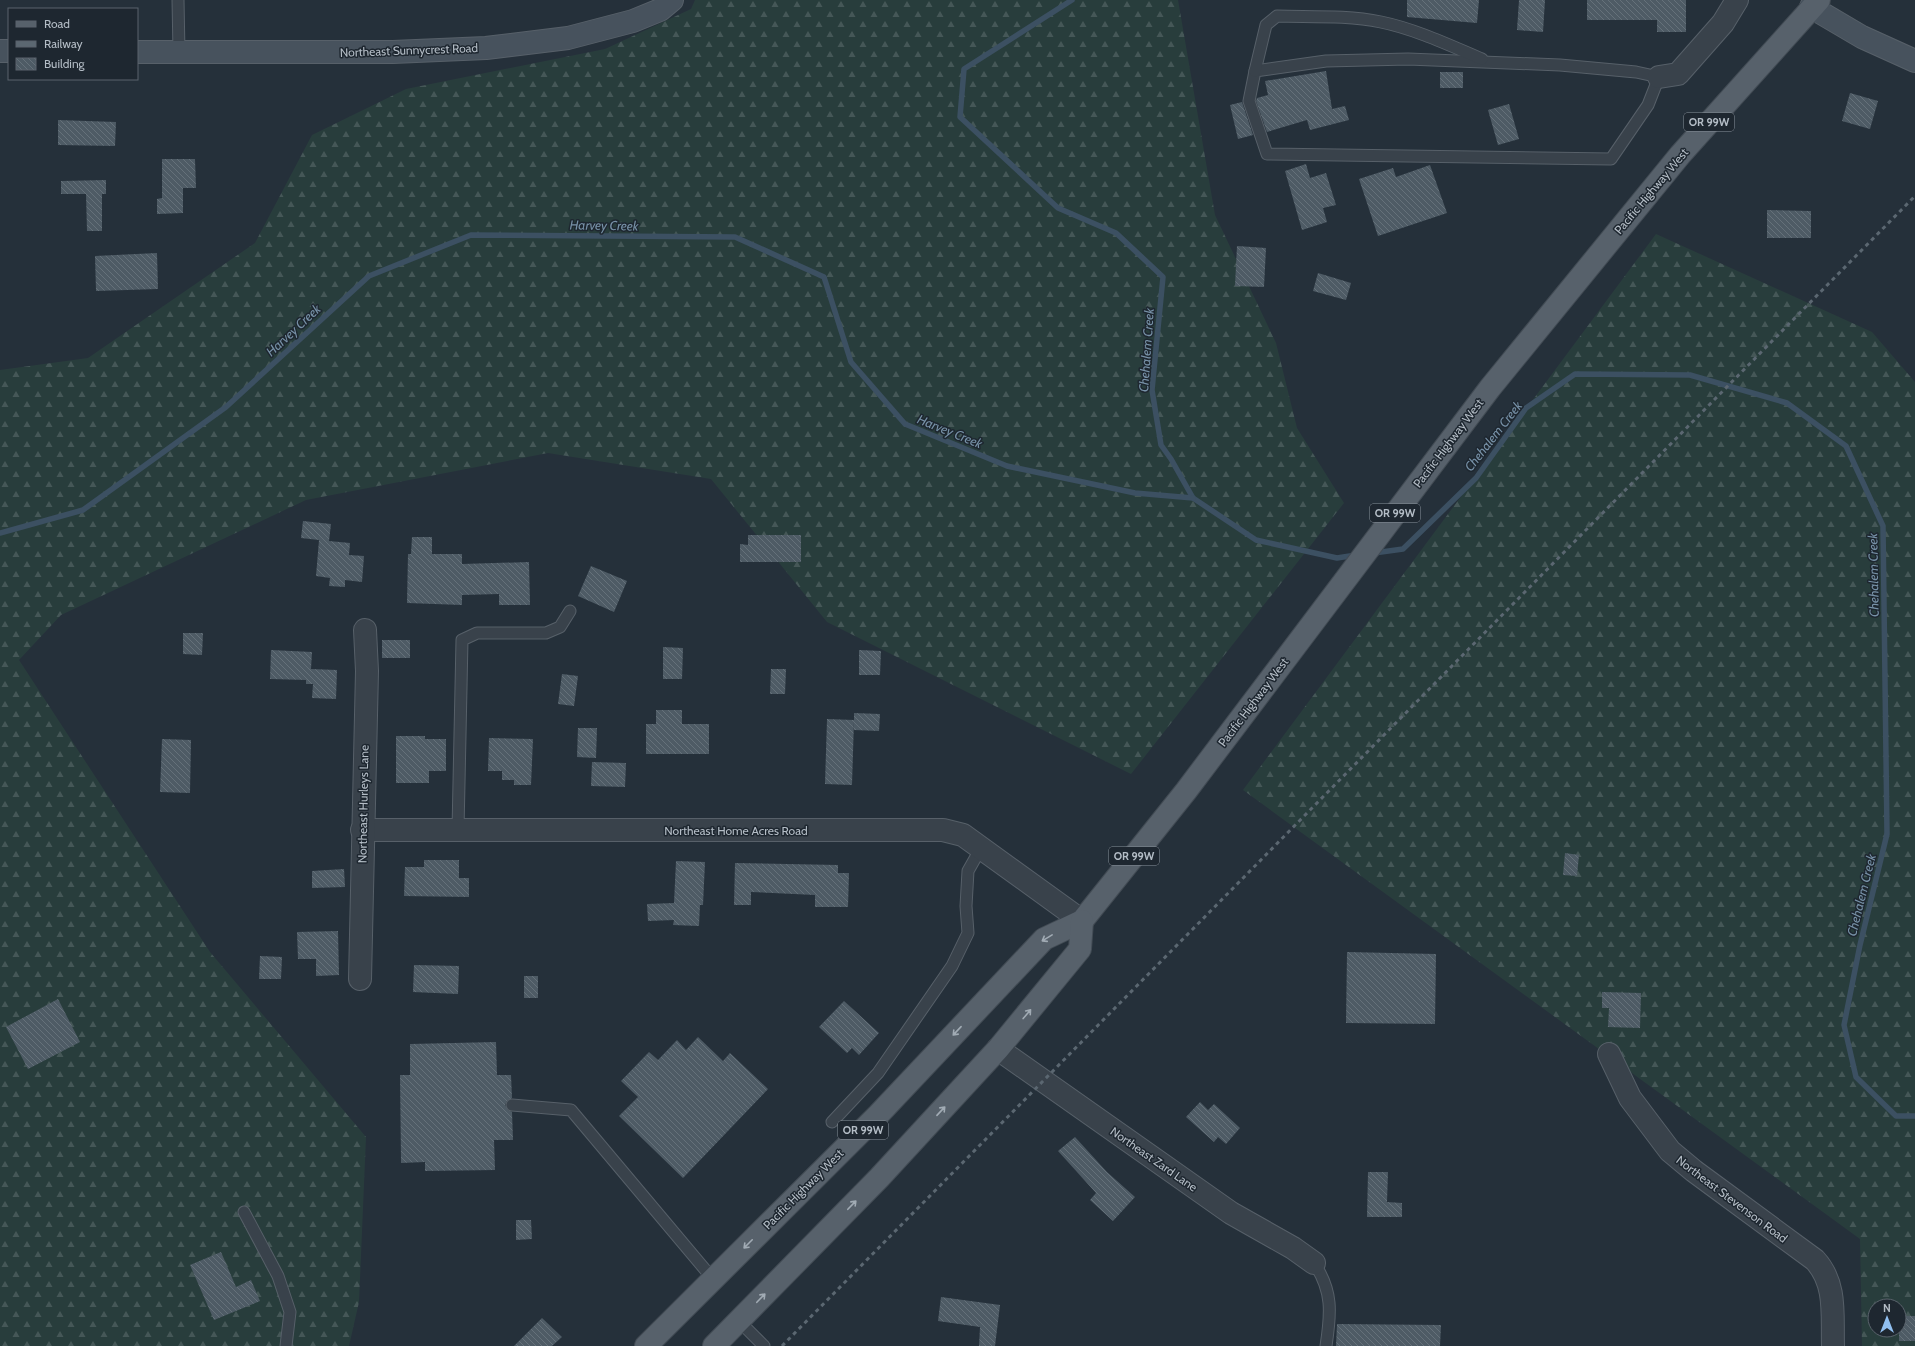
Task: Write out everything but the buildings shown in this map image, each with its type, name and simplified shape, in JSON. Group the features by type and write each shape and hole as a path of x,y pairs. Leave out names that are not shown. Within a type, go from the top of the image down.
{"main road":[{"name":"Pacific Highway West","path":"646,1346 878,1115 1044,939 1082,921 1186,791 1490,388 1680,156 1815,4"},
{"path":"714,1346 879,1178 998,1049 1080,949 1082,921"}],"street":[{"name":"Northeast Sunnycrest Road","path":"138,52 393,52 486,48 568,38 633,21 660,10 672,0"},
{"path":"1659,77 1678,74 1723,24 1737,0"},
{"path":"1815,4 1862,37 1915,61"},
{"name":"Northeast Hurleys Lane","path":"360,978 362,830 367,671 365,630"},
{"name":"Northeast Home Acres Road","path":"362,830 943,830 963,835 1082,921"},
{"name":"Northeast Zard Lane","path":"998,1049 1230,1213 1293,1248 1314,1263"},
{"name":"Northeast Stevenson Road","path":"1609,1054 1630,1098 1670,1151 1694,1171 1814,1260 1824,1270 1831,1287 1832,1346"}],"lane":[{"path":"178,0 179,52"},
{"path":"1255,71 1333,61 1408,59 1575,66 1636,72 1659,77 1648,105 1611,159 1267,154 1249,101 1255,71 1266,25 1277,16 1343,17 1381,22 1437,40 1489,62"},
{"path":"458,830 462,640 477,633 546,633 560,627 570,611"},
{"path":"832,1122 878,1073 952,966 968,933 966,906 968,871 981,848"},
{"path":"512,1105 571,1110 713,1278"},
{"path":"244,1212 278,1276 290,1312 286,1346"},
{"path":"1314,1263 1323,1276 1330,1298 1326,1346"},
{"path":"739,1321 764,1346"}],"green space":[{"path":"695,0 1178,0 1215,215 1276,343 1297,428 1344,503 1131,774 827,622 711,479 548,453 306,500 61,615 19,660 210,952 366,1137 359,1302 349,1346 0,1346 0,370 88,358 255,243 312,135 406,89 605,49 691,9"},
{"path":"1656,234 1872,332 1915,382 1915,1346 1862,1346 1860,1239 1243,790"}],"waterway":[{"name":"Chehalem Creek","path":"1072,0 964,69 960,117 1058,208 1116,233 1163,277 1152,390 1161,445 1171,459 1193,498 1256,540 1337,558 1356,555"},
{"name":"Harvey Creek","path":"0,533 83,510 226,407 369,276 471,235 735,237 824,277 851,362 905,424 1007,466 1135,493 1193,498"},
{"name":"Chehalem Creek","path":"1374,553 1403,549 1476,478 1526,408 1575,374 1690,375 1787,403 1846,446 1883,526 1887,834 1860,945 1844,1025 1856,1077 1896,1116 1915,1116"}],"railway":[{"path":"782,1346 1915,196"}]}
